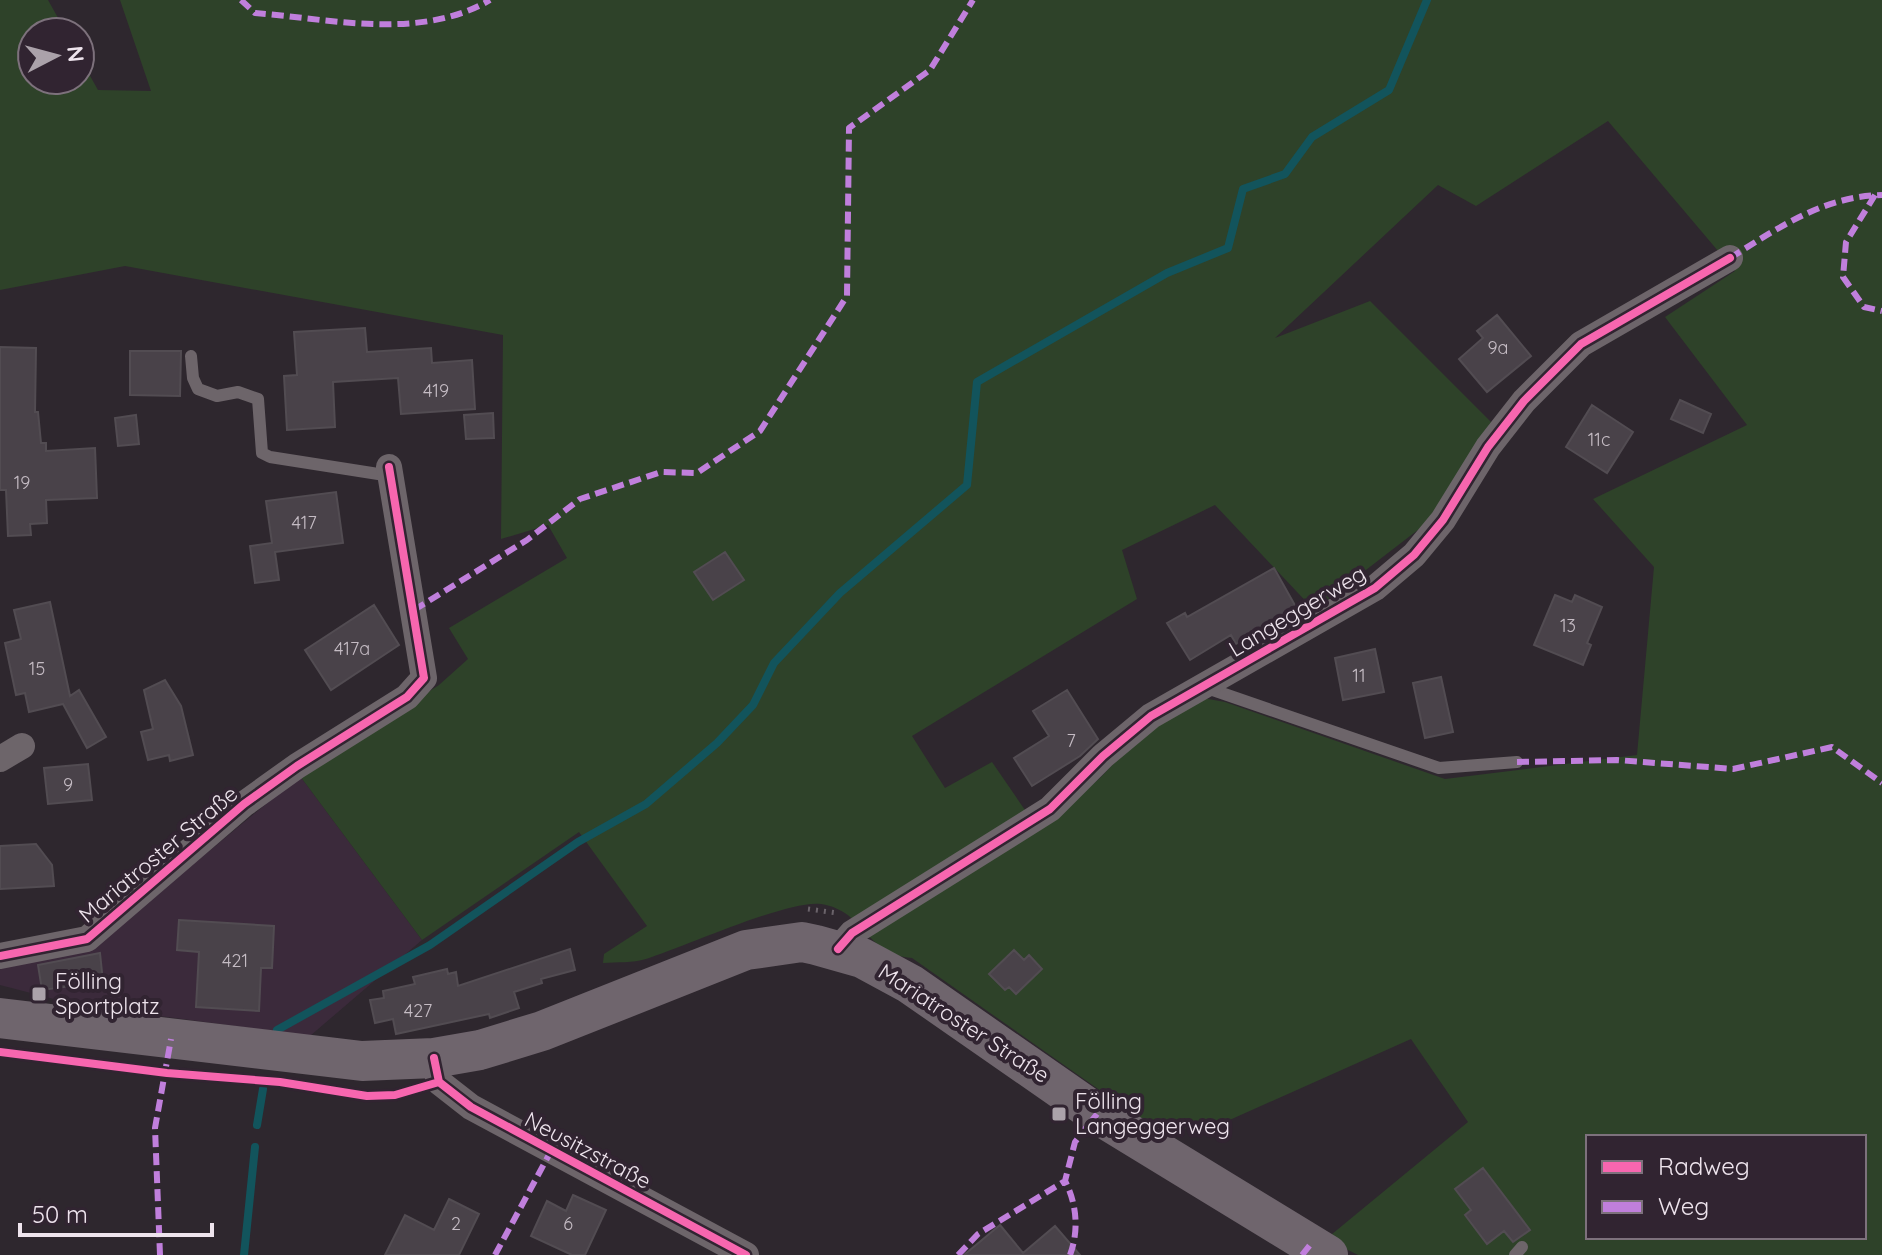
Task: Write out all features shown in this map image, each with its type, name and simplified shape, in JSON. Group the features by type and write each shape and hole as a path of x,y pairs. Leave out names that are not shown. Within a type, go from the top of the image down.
{"main road":[{"name":"Mariatroster Straße","path":"0,1018 349,1060 434,1058 516,1040 629,991 746,950 802,942 838,949 910,984 1097,1114 1328,1255"}],"street":[{"name":"Langeggerweg","path":"838,949 852,933 1050,809 1103,756 1151,716 1375,588 1414,555 1443,520 1488,447 1524,401 1581,344 1730,258"},
{"name":"Mariatroster Straße","path":"0,956 87,939 244,804 297,766 407,697 424,678 390,471"},
{"name":"Neusitzstraße","path":"434,1058 439,1082 471,1107 746,1255"}],"lane":[{"path":"191,356 193,378 198,389 217,396 238,392 258,399 262,453 270,457 390,471"},
{"path":"1204,686 1439,768 1517,762"}],"shaded area":[{"path":"300,776 422,940 310,1036 77,1005 0,985 0,963 94,946"}],"green space":[{"path":"0,0 48,0 57,16 16,16 16,96 96,96 96,86 98,90 151,91 120,0 1882,0 1882,1255 1358,1255 1326,1239 1468,1122 1411,1039 1205,1131 1182,1128 1165,1136 912,958 884,949 836,908 806,904 646,959 603,963 604,954 647,926 579,832 422,940 300,776 439,685 468,659 449,628 567,558 548,525 501,539 503,335 125,266 0,290","holes":["1608,121 1735,271 1665,317 1747,425 1593,499 1654,567 1637,755 1445,779 1225,702 1203,698 1141,735 1099,779 1038,829 992,762 945,788 912,736 1137,599 1122,550 1215,505 1314,610 1423,526 1496,427 1370,301 1275,338 1438,185 1476,206"]}],"building":[{"path":"1497,315 1531,356 1487,392 1459,359 1483,338 1477,331"},
{"path":"365,328 367,352 431,348 432,363 472,360 475,409 401,414 398,378 333,382 335,427 287,430 284,376 297,375 294,332"},
{"path":"0,347 36,348 35,412 38,412 41,443 46,443 46,451 95,448 97,498 46,500 47,523 30,524 31,535 8,536 6,490 0,490"},
{"path":"130,351 181,351 180,396 130,395"},
{"path":"1680,400 1711,414 1703,433 1671,419"},
{"path":"1592,405 1633,432 1607,473 1566,447"},
{"path":"493,413 494,438 466,439 464,415"},
{"path":"136,415 139,444 118,446 115,418"},
{"path":"336,492 343,543 275,552 279,580 255,583 250,546 272,543 266,501"},
{"path":"725,552 744,580 713,600 694,572"},
{"path":"1274,568 1297,609 1236,644 1231,635 1190,660 1167,623 1185,613 1187,617"},
{"path":"1555,595 1572,602 1575,595 1602,607 1587,643 1591,645 1583,665 1534,645"},
{"path":"50,602 70,696 79,690 106,737 87,748 63,704 29,712 25,693 16,695 5,643 21,639 14,610"},
{"path":"374,605 399,645 331,690 305,650"},
{"path":"1375,649 1384,692 1343,700 1335,658"},
{"path":"1441,677 1453,732 1425,738 1413,683"},
{"path":"165,680 181,706 193,755 170,761 169,755 148,760 141,732 153,729 144,690"},
{"path":"1067,690 1098,739 1080,756 1032,786 1014,758 1049,736 1033,711"},
{"path":"88,764 92,800 48,804 44,768"},
{"path":"36,844 52,865 54,886 0,889 0,846"},
{"path":"179,920 274,926 272,968 261,968 259,1011 196,1007 199,952 177,950"},
{"path":"570,949 575,970 541,979 542,983 514,992 519,1008 490,1018 489,1014 396,1034 393,1019 375,1023 370,1000 384,998 383,991 415,984 413,977 447,969 448,974 456,972 458,986"},
{"path":"1014,950 1024,960 1029,955 1042,969 1016,994 1009,987 1005,990 989,974"},
{"path":"100,953 103,982 42,990 38,965"},
{"path":"1483,1168 1530,1230 1513,1242 1504,1231 1487,1244 1465,1215 1471,1210 1455,1189"},
{"path":"573,1195 606,1210 585,1255 572,1255 531,1236 547,1201 566,1211"},
{"path":"449,1199 479,1214 459,1255 385,1255 405,1215 434,1230"},
{"path":"1000,1225 1023,1253 1055,1226 1080,1255 964,1255"}],"waterway":[{"path":"277,1030 430,945 578,842 646,804 717,743 753,705 774,663 840,593 967,485 977,382 1167,273 1228,248 1243,189 1285,174 1312,137 1389,90 1427,0"},
{"path":"257,1125 263,1089"},
{"path":"244,1255 255,1147"}],"marked path":[{"path":"241,0 255,13 375,24 434,20 463,13 490,0"},
{"path":"414,610 527,540 580,499 661,472 697,473 760,431 847,296 849,128 930,70 973,0"},
{"path":"1875,195 1846,242 1843,277 1864,307 1882,311"},
{"path":"1730,258 1821,207 1882,195"},
{"path":"1517,762 1617,760 1733,769 1832,747 1882,783"},
{"path":"160,1255 155,1128 171,1039"},
{"path":"1070,1255 1075,1237 1075,1218 1065,1181 1075,1142 1097,1114"},
{"path":"495,1255 551,1151"},
{"path":"958,1255 978,1234 1065,1181"},
{"path":"1302,1255 1310,1245"}],"cycle path":[{"path":"838,949 852,933 1050,809 1103,756 1151,716 1375,588 1414,555 1443,520 1488,447 1524,401 1581,344 1730,258"},
{"path":"0,956 87,939 244,804 297,766 407,697 424,678 389,467"},
{"path":"0,1052 167,1073 280,1082 367,1096 395,1095 439,1082"},
{"path":"434,1058 439,1082 471,1107 746,1255"}],"place":[{"name":"Fölling Sportplatz","path":"39,994"},
{"name":"Fölling Langeggerweg","path":"1059,1114"}]}
